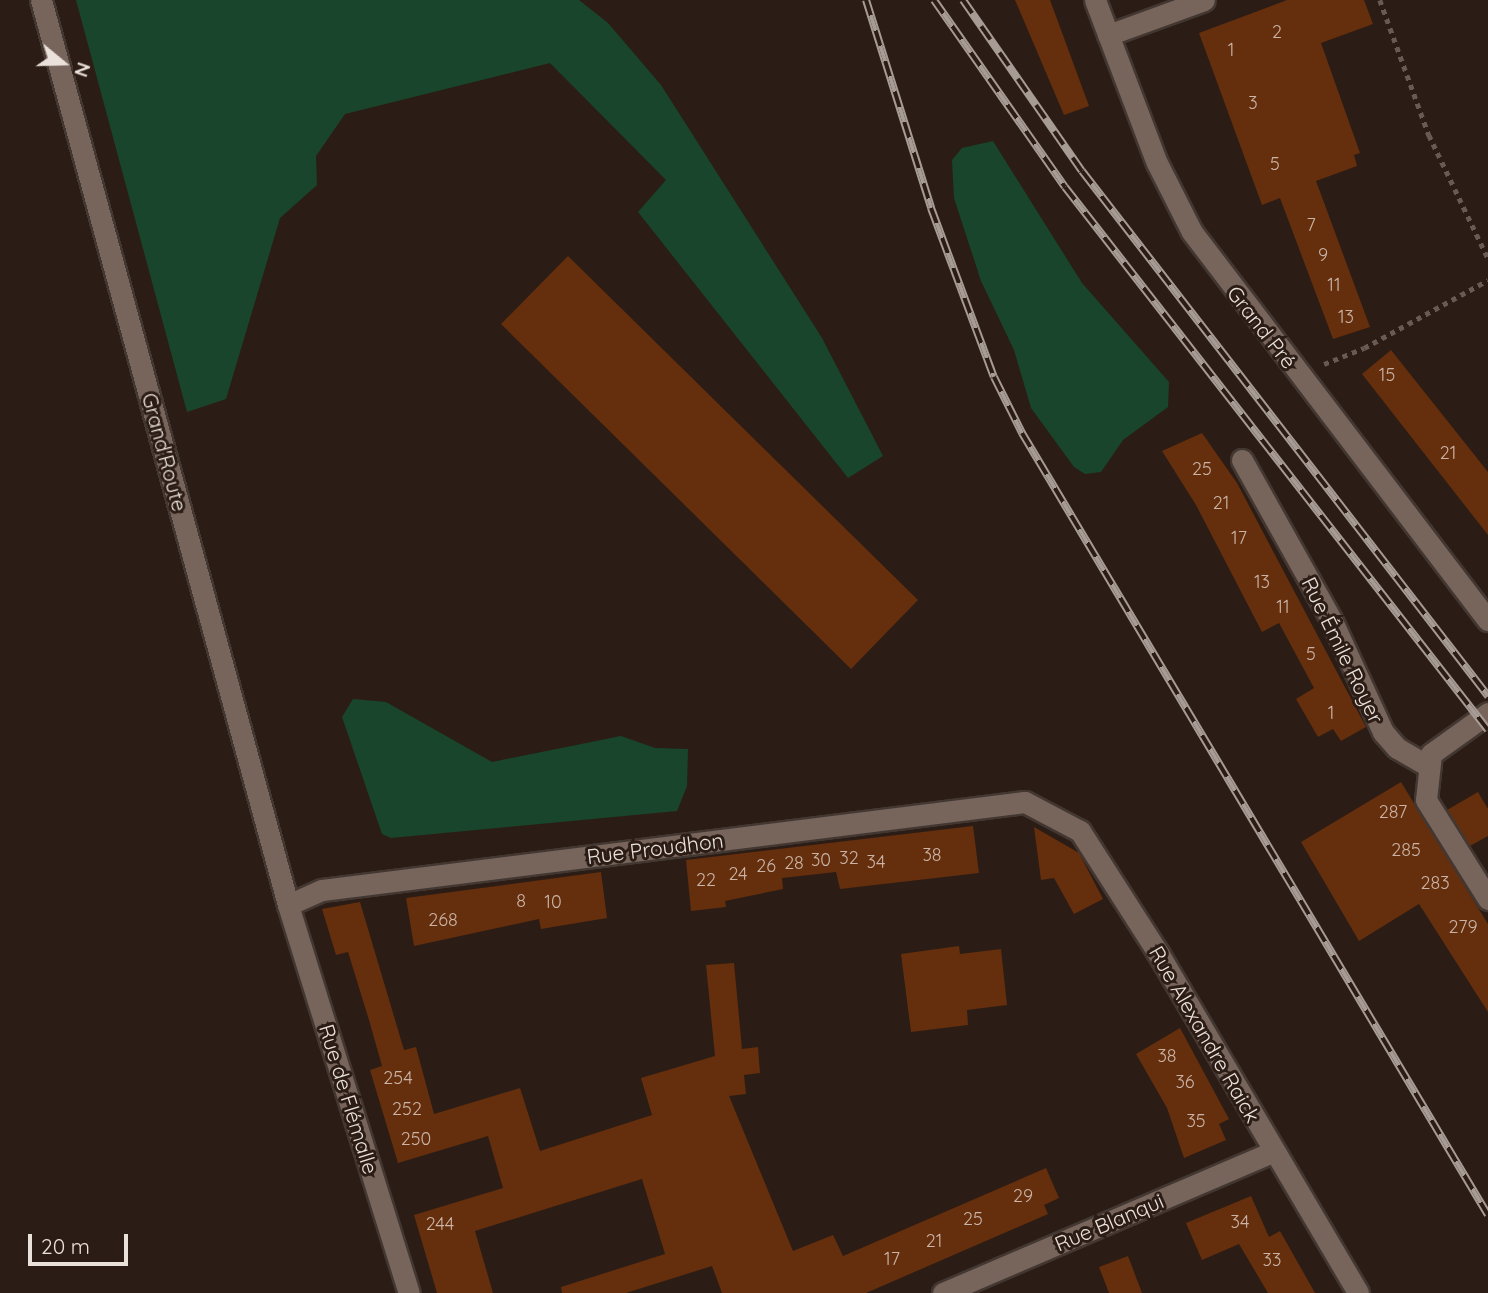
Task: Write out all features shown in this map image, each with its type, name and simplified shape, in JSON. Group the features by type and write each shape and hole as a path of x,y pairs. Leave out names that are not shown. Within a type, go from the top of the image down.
{"street":[{"name":"Grand'Route","path":"41,0 288,905"},
{"name":"Grand Pré","path":"1095,0 1157,163 1192,232 1488,620"},
{"path":"1108,35 1205,0"},
{"name":"Rue Émile Royer","path":"1242,460 1332,621 1383,732 1397,748 1427,765"},
{"path":"1488,713 1432,754 1427,765 1426,800 1488,899"},
{"name":"Rue Proudhon","path":"288,905 322,890 1025,802"},
{"name":"Rue Alexandre Raick","path":"1025,802 1080,831 1158,953 1358,1293"},
{"name":"Rue de Flémalle","path":"288,905 409,1293"},
{"name":"Rue Blanqui","path":"943,1293 1274,1152"}],"path":[{"path":"1380,0 1429,135 1488,258"},
{"path":"1299,374 1364,348 1488,280"}],"green space":[{"path":"76,0 579,0 608,23 661,85 822,338 883,456 848,478 638,212 666,180 550,63 345,114 316,156 317,185 280,218 226,399 187,412"},
{"path":"993,141 1082,283 1169,382 1168,407 1123,440 1101,472 1085,474 1074,467 1031,408 1014,350 981,281 954,198 952,160 962,148"},
{"path":"353,699 386,702 492,762 621,736 655,748 688,749 687,786 677,811 391,838 382,834 342,717"}],"building":[{"path":"1015,0 1050,0 1089,106 1064,115"},
{"path":"1287,0 1364,0 1373,24 1321,43 1360,153 1354,155 1357,166 1316,181 1370,327 1333,339 1280,198 1262,205 1199,33"},
{"path":"568,256 918,600 851,669 501,324"},
{"path":"1391,350 1488,472 1488,535 1362,374"},
{"path":"1202,433 1237,483 1366,727 1341,741 1333,729 1318,737 1296,699 1314,688 1279,623 1262,632 1196,505 1162,451"},
{"path":"1401,782 1488,924 1488,1012 1419,904 1359,941 1301,842"},
{"path":"1478,792 1488,809 1488,836 1470,846 1447,810"},
{"path":"973,826 979,873 840,889 836,872 782,878 783,889 725,901 726,907 691,911 686,860"},
{"path":"1034,827 1079,853 1103,899 1074,914 1054,878 1041,880"},
{"path":"601,872 607,918 541,929 539,919 414,946 406,898"},
{"path":"360,902 404,1050 416,1047 434,1114 520,1088 540,1151 652,1115 641,1078 715,1056 706,965 734,963 742,1049 758,1047 760,1073 744,1075 746,1094 729,1096 793,1251 833,1235 843,1256 1046,1168 1059,1198 1044,1205 1048,1214 866,1293 722,1293 712,1266 626,1293 562,1293 561,1287 665,1254 642,1179 475,1231 493,1293 437,1293 414,1215 503,1188 488,1136 398,1163 370,1070 382,1066 369,1020 348,952 336,955 322,909"},
{"path":"959,946 960,954 1001,949 1007,1005 967,1010 968,1025 911,1032 901,954"},
{"path":"1180,1028 1229,1119 1219,1124 1226,1140 1184,1158 1167,1108 1136,1054"},
{"path":"1251,1196 1269,1237 1280,1231 1315,1293 1268,1293 1239,1244 1202,1260 1186,1223"},
{"path":"1128,1256 1142,1293 1109,1293 1099,1267"}],"railway":[{"path":"866,0 931,208 994,377 1022,433 1488,1215"},
{"path":"934,0 1065,187 1488,730"},
{"path":"963,0 1082,171 1488,696"}]}
